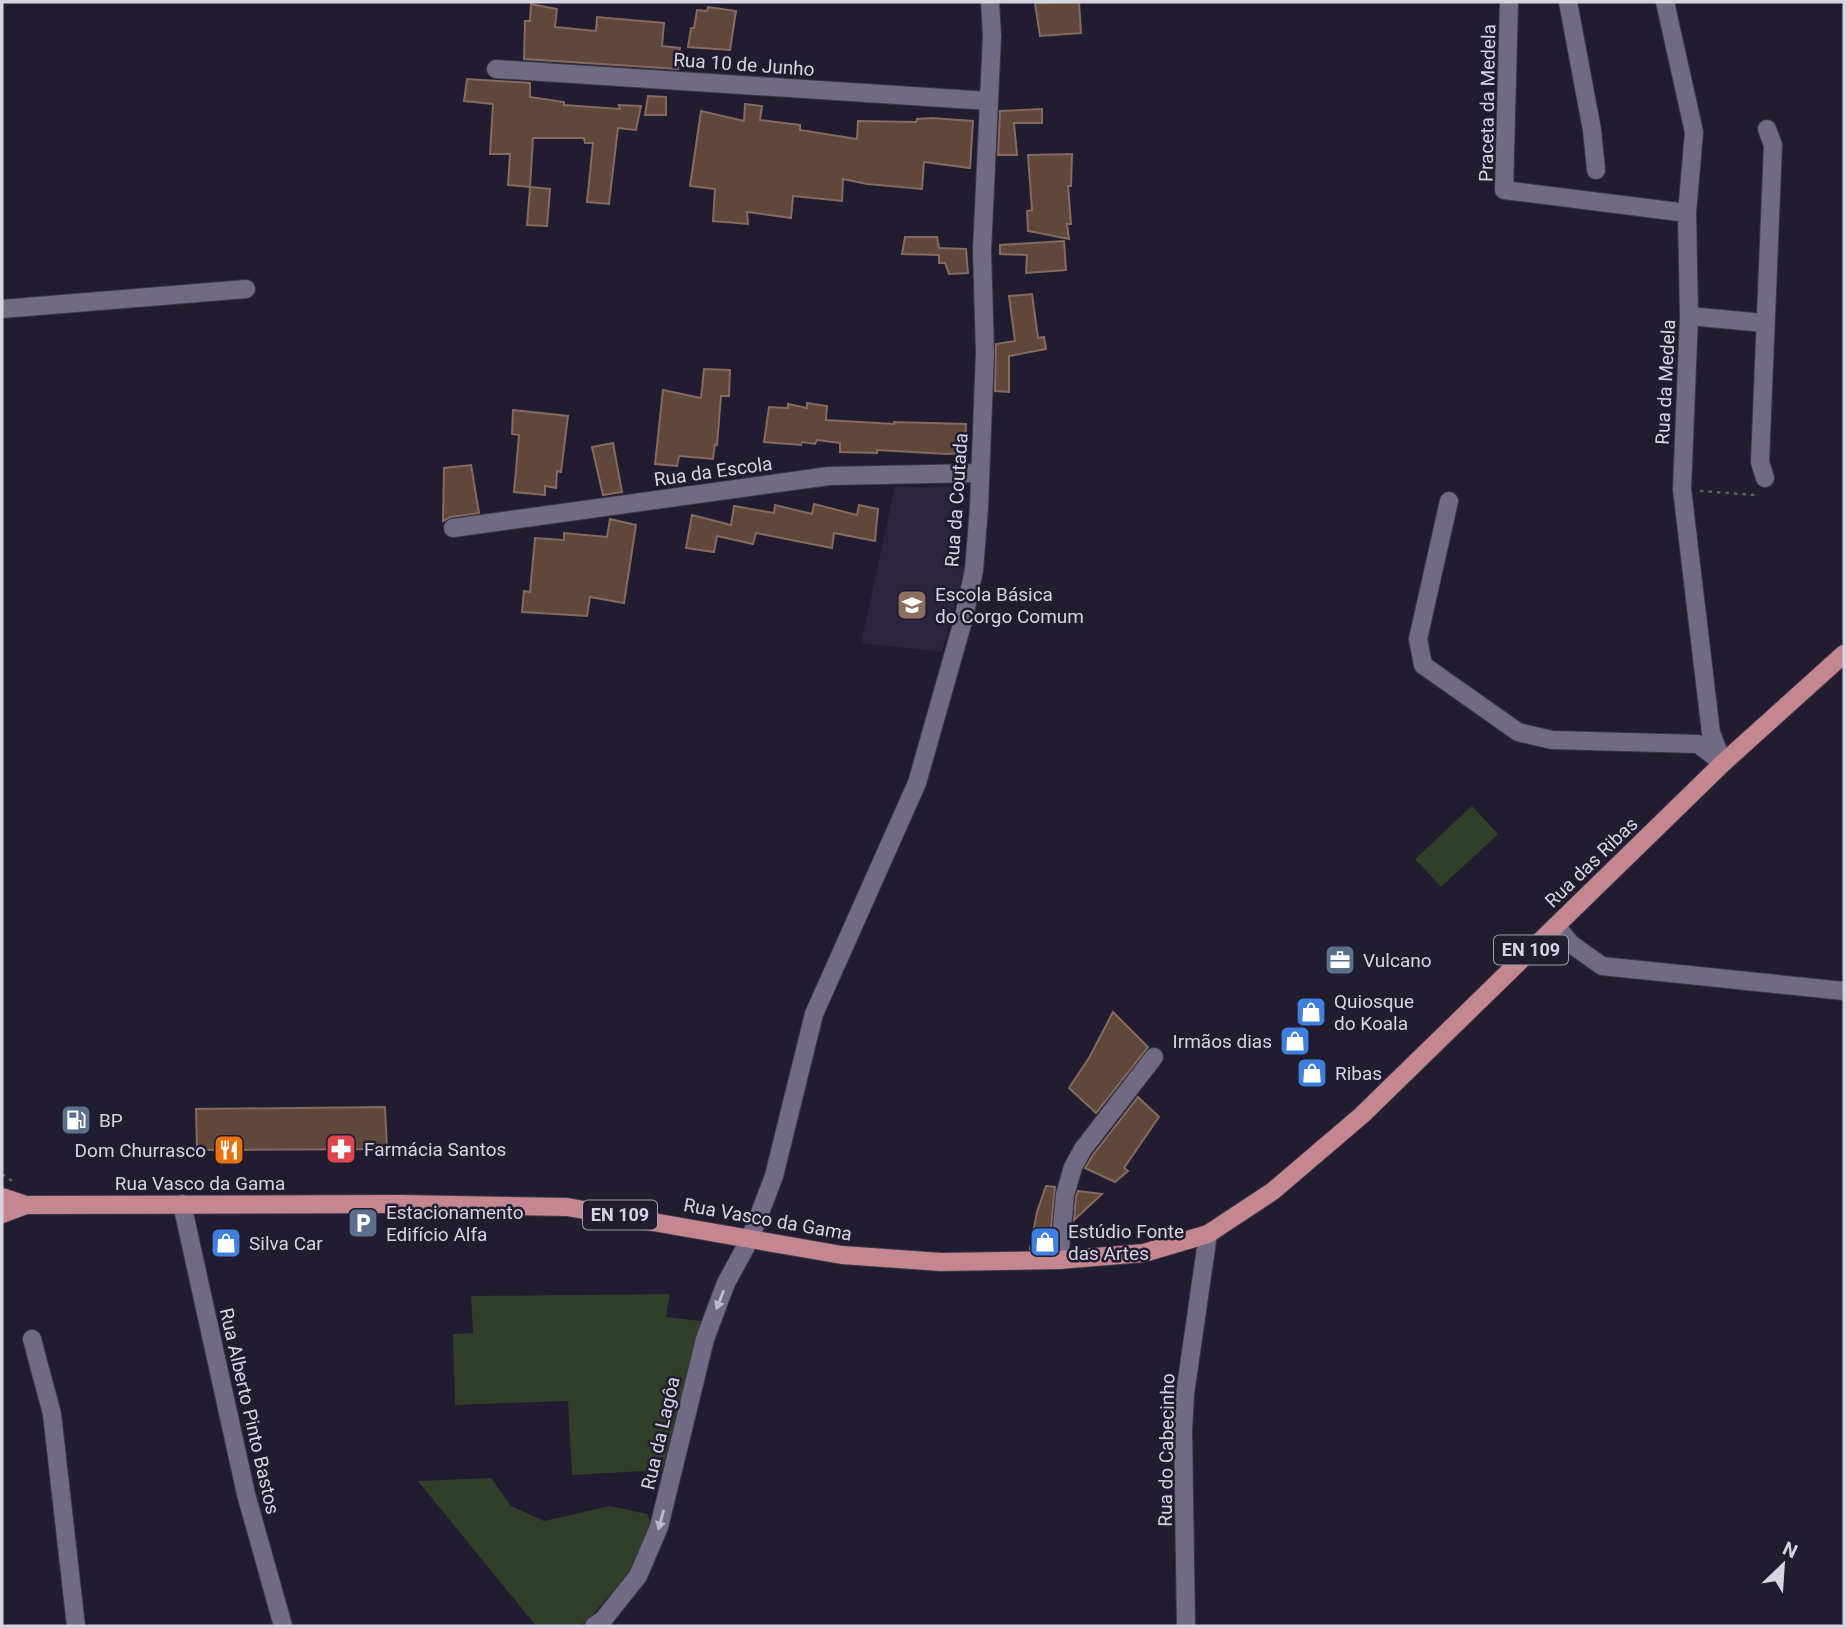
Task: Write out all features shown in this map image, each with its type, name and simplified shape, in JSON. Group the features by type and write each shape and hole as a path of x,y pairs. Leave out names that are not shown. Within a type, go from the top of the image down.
{"main road":[{"name":"Rua das Ribas","path":"1208,1234 1273,1191 1362,1115 1723,763 1844,654"},
{"name":"Rua Vasco da Gama","path":"2,1198 26,1205 401,1204 567,1207 842,1255 916,1260 1059,1259 1144,1253 1208,1234"},
{"name":"Rua Vasco da Gama","path":"2,1214 26,1205"}],"street":[{"name":"Rua da Coutada","path":"750,1239 774,1176 814,1014 917,783 974,570 985,353 982,251 992,36 990,2"},
{"name":"Praceta da Medela","path":"1509,2 1504,190 1687,213"},
{"path":"1568,2 1592,130 1596,170"},
{"name":"Rua da Medela","path":"1665,2 1694,132 1687,213 1689,316 1682,489 1711,733 1723,763"},
{"name":"Rua 10 de Junho","path":"496,69 989,101"},
{"path":"1765,478 1760,461 1773,145 1767,129"},
{"path":"2,309 246,289"},
{"path":"1689,316 1764,323"},
{"name":"Rua da Escola","path":"453,528 830,476 980,473"},
{"path":"1449,501 1418,639 1423,665 1518,732 1552,740 1698,744 1723,763"},
{"path":"1556,926 1571,944 1602,966 1844,991"},
{"path":"1059,1259 1065,1195 1073,1167 1083,1149 1154,1057"},
{"name":"Rua Alberto Pinto Bastos","path":"182,1204 246,1494 283,1626"},
{"name":"Rua do Cabecinho","path":"1186,1626 1184,1419 1188,1366 1208,1234"},
{"name":"Rua da Lagôa","path":"594,1626 603,1620 638,1576 660,1527 705,1339 726,1283 750,1239"},
{"path":"32,1339 51,1414 76,1626"}],"path":[{"path":"1682,489 1755,495 1765,478"}],"shaded area":[{"name":"Escola Básica do Corgo Comum","path":"895,487 955,487 949,563 965,567 942,652 861,643"}],"green space":[{"path":"1472,806 1498,834 1441,887 1415,859"},
{"path":"670,1294 666,1317 701,1321 662,1470 572,1475 568,1401 455,1405 453,1334 473,1333 471,1296"},
{"path":"491,1478 511,1506 544,1521 610,1506 647,1514 652,1525 628,1574 587,1621 579,1626 536,1626 418,1481"}],"building":[{"path":"1079,2 1081,33 1040,36 1035,3"},
{"path":"531,4 557,9 555,27 596,31 597,17 664,23 662,46 680,48 678,69 524,59 525,21 530,21"},
{"path":"708,7 736,11 730,50 688,47 697,10 707,11"},
{"path":"467,79 530,83 530,97 564,102 564,105 620,109 619,105 641,106 636,130 618,128 609,204 587,202 593,143 585,143 584,138 533,138 530,187 508,185 510,154 490,154 493,104 464,101"},
{"path":"648,96 666,97 666,115 645,115"},
{"path":"745,104 762,106 760,120 800,125 800,130 857,139 858,121 916,122 917,119 931,118 973,121 970,168 924,162 922,189 843,179 842,201 793,196 791,218 747,212 748,224 713,221 715,189 690,186 701,111 744,121"},
{"path":"1042,109 1042,123 1014,123 1017,155 998,155 1000,111"},
{"path":"1072,154 1071,186 1068,186 1071,224 1067,224 1069,239 1028,231 1027,211 1032,210 1028,155"},
{"path":"530,187 550,189 547,226 527,225"},
{"path":"905,237 937,237 939,248 966,249 968,273 949,274 945,263 939,263 939,255 902,254"},
{"path":"1064,241 1066,270 1026,273 1027,255 1000,254 1000,245"},
{"path":"1032,294 1038,338 1044,337 1046,349 1009,356 1009,392 995,391 996,344 1015,341 1009,296"},
{"path":"704,369 730,370 729,396 721,396 717,445 715,444 713,459 679,456 677,466 655,464 663,390 701,398"},
{"path":"807,403 827,406 826,420 966,424 965,453 877,450 877,453 840,452 840,443 817,440 815,444 802,442 801,445 764,442 769,407 788,408 788,404 807,408"},
{"path":"513,410 568,416 561,472 557,471 556,488 545,486 545,495 514,492 519,435 512,434"},
{"path":"613,443 622,492 603,495 592,447"},
{"path":"471,465 479,513 451,517 443,521 444,468"},
{"path":"814,504 857,515 859,505 878,509 875,541 834,533 832,548 756,533 753,544 717,536 714,552 686,548 692,515 731,525 734,506 774,513 775,505 812,514"},
{"path":"610,519 636,525 624,603 590,597 587,616 522,612 524,591 530,592 535,538 564,540 564,533 607,537"},
{"path":"1113,1012 1148,1047 1096,1113 1069,1088 1089,1058"},
{"path":"1138,1097 1159,1117 1124,1168 1128,1171 1115,1182 1085,1168 1093,1155"},
{"path":"385,1107 387,1149 197,1150 196,1109"},
{"path":"1046,1186 1055,1187 1049,1249 1030,1249 1037,1212"},
{"path":"1078,1191 1102,1194 1074,1220 1076,1197"}],"place":[{"name":"Escola Básica do Corgo Comum","path":"912,605"},
{"name":"Vulcano","path":"1340,960"},
{"name":"Quiosque do Koala","path":"1311,1012"},
{"name":"Irmãos dias","path":"1295,1041"},
{"name":"Ribas","path":"1312,1073"},
{"name":"BP","path":"76,1120"},
{"name":"Farmácia Santos","path":"341,1149"},
{"name":"Dom Churrasco","path":"229,1150"},
{"name":"Estacionamento Edifício Alfa","path":"363,1223"},
{"name":"Estúdio Fonte das Artes","path":"1045,1242"},
{"name":"Silva Car","path":"226,1243"}]}
